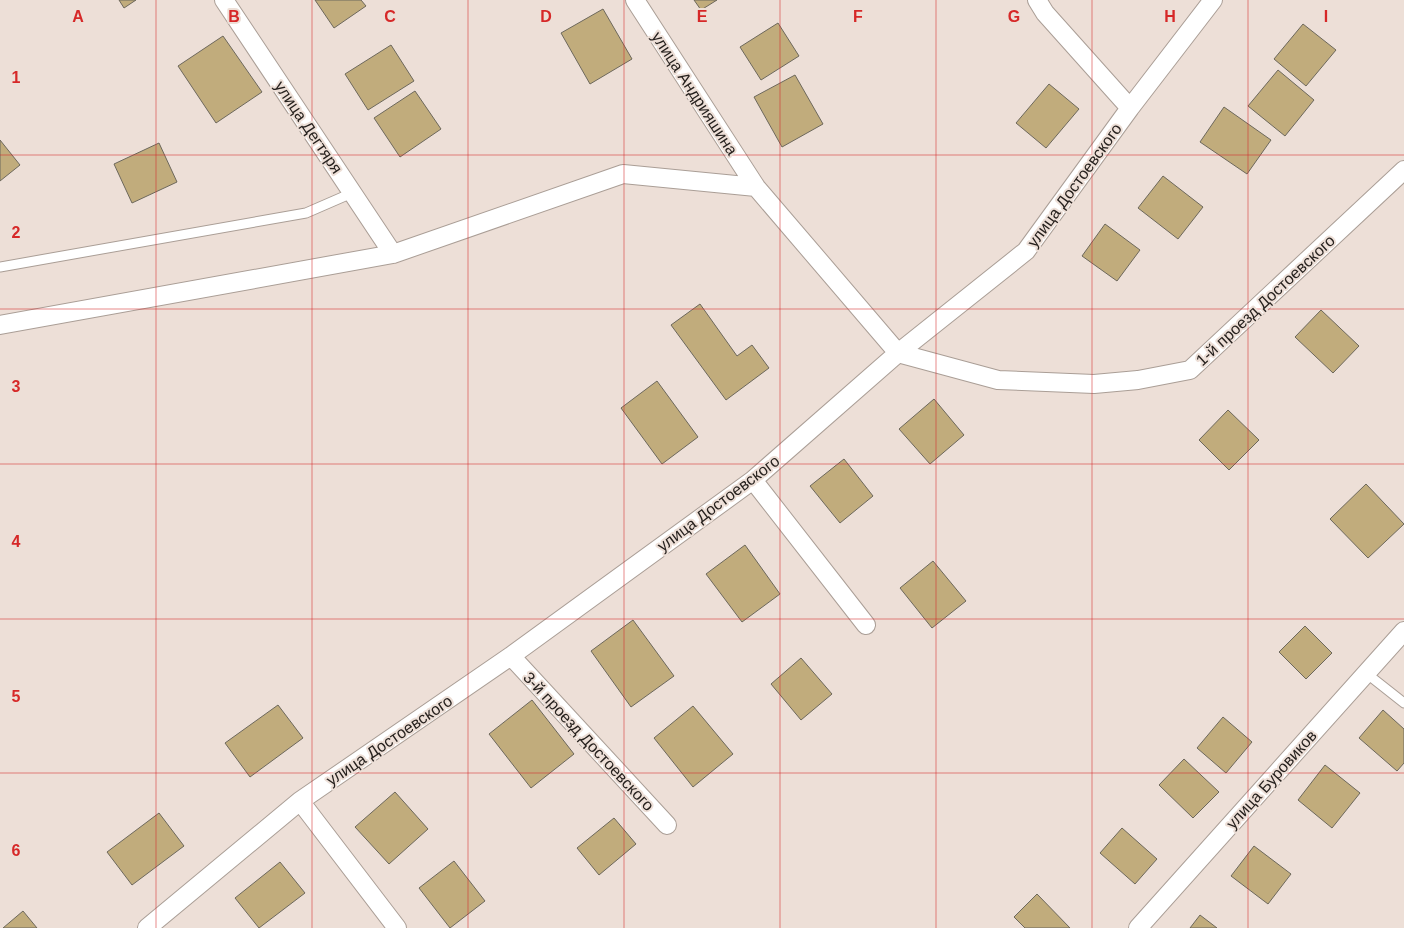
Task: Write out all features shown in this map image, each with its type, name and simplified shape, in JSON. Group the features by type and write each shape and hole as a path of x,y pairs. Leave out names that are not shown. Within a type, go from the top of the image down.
{"street":[{"name":"улица Дегтяря","path":"224,0 393,254"},
{"name":"улица Андрияшина","path":"635,0 756,187 898,353"},
{"path":"1037,0 1045,13 1130,108 1198,0"},
{"name":"улица Достоевского","path":"147,928 300,801 511,656 753,480 898,353 1026,251 1130,108 1213,0"},
{"name":"1-й проезд Достоевского","path":"898,353 998,380 1094,384 1138,380 1190,370 1404,170"},
{"path":"0,324 393,254 623,174 756,187"},
{"path":"753,480 866,625"},
{"name":"улица Буровиков","path":"1138,928 1404,631"},
{"name":"3-й проезд Достоевского","path":"511,656 667,825"},
{"path":"300,801 397,928"}],"lane":[{"path":"0,267 306,213 352,193"},
{"path":"1366,673 1404,703"}],"building":[{"path":"119,0 136,0 124,8"},
{"path":"315,0 361,0 366,6 334,28"},
{"path":"694,0 717,0 701,10"},
{"path":"603,9 632,59 590,84 561,33"},
{"path":"778,23 799,56 761,80 740,47"},
{"path":"1303,24 1336,50 1306,86 1274,59"},
{"path":"223,36 262,92 216,123 178,66"},
{"path":"391,45 414,81 368,110 345,74"},
{"path":"1278,70 1314,100 1285,136 1248,106"},
{"path":"795,75 823,124 782,147 754,97"},
{"path":"1049,84 1079,109 1046,148 1016,123"},
{"path":"415,91 441,129 400,157 374,118"},
{"path":"1224,107 1271,140 1247,174 1200,142"},
{"path":"0,140 20,165 0,181"},
{"path":"159,143 177,182 132,203 114,164"},
{"path":"1163,176 1203,207 1178,239 1138,208"},
{"path":"1105,224 1140,250 1117,281 1082,256"},
{"path":"700,304 737,356 752,345 769,368 726,400 671,325"},
{"path":"1321,310 1359,346 1333,373 1295,337"},
{"path":"657,381 698,437 662,464 621,408"},
{"path":"934,399 964,435 930,464 899,429"},
{"path":"1228,410 1259,440 1229,470 1199,440"},
{"path":"844,459 873,496 840,523 810,486"},
{"path":"1366,484 1404,524 1368,558 1330,519"},
{"path":"745,545 780,594 742,622 706,574"},
{"path":"933,561 966,601 932,628 900,588"},
{"path":"633,620 674,676 631,707 591,651"},
{"path":"1305,626 1332,653 1306,679 1279,652"},
{"path":"801,658 832,694 801,720 771,684"},
{"path":"532,700 574,754 531,788 489,734"},
{"path":"278,705 303,738 250,777 225,743"},
{"path":"693,706 733,754 693,787 654,738"},
{"path":"1383,710 1404,729 1404,763 1397,771 1359,738"},
{"path":"1223,717 1252,742 1226,773 1197,748"},
{"path":"1184,759 1219,792 1193,818 1159,785"},
{"path":"1325,765 1360,793 1332,828 1298,800"},
{"path":"395,792 428,829 389,864 355,827"},
{"path":"159,813 184,846 132,885 107,852"},
{"path":"614,818 636,844 599,875 577,848"},
{"path":"1122,828 1157,859 1135,884 1100,853"},
{"path":"1254,846 1291,874 1268,904 1231,876"},
{"path":"454,861 485,901 450,928 419,888"},
{"path":"280,862 305,893 259,928 235,898"},
{"path":"1037,894 1070,928 1025,928 1014,917"},
{"path":"23,911 37,928 3,928"},
{"path":"1200,915 1217,928 1190,928"}]}
